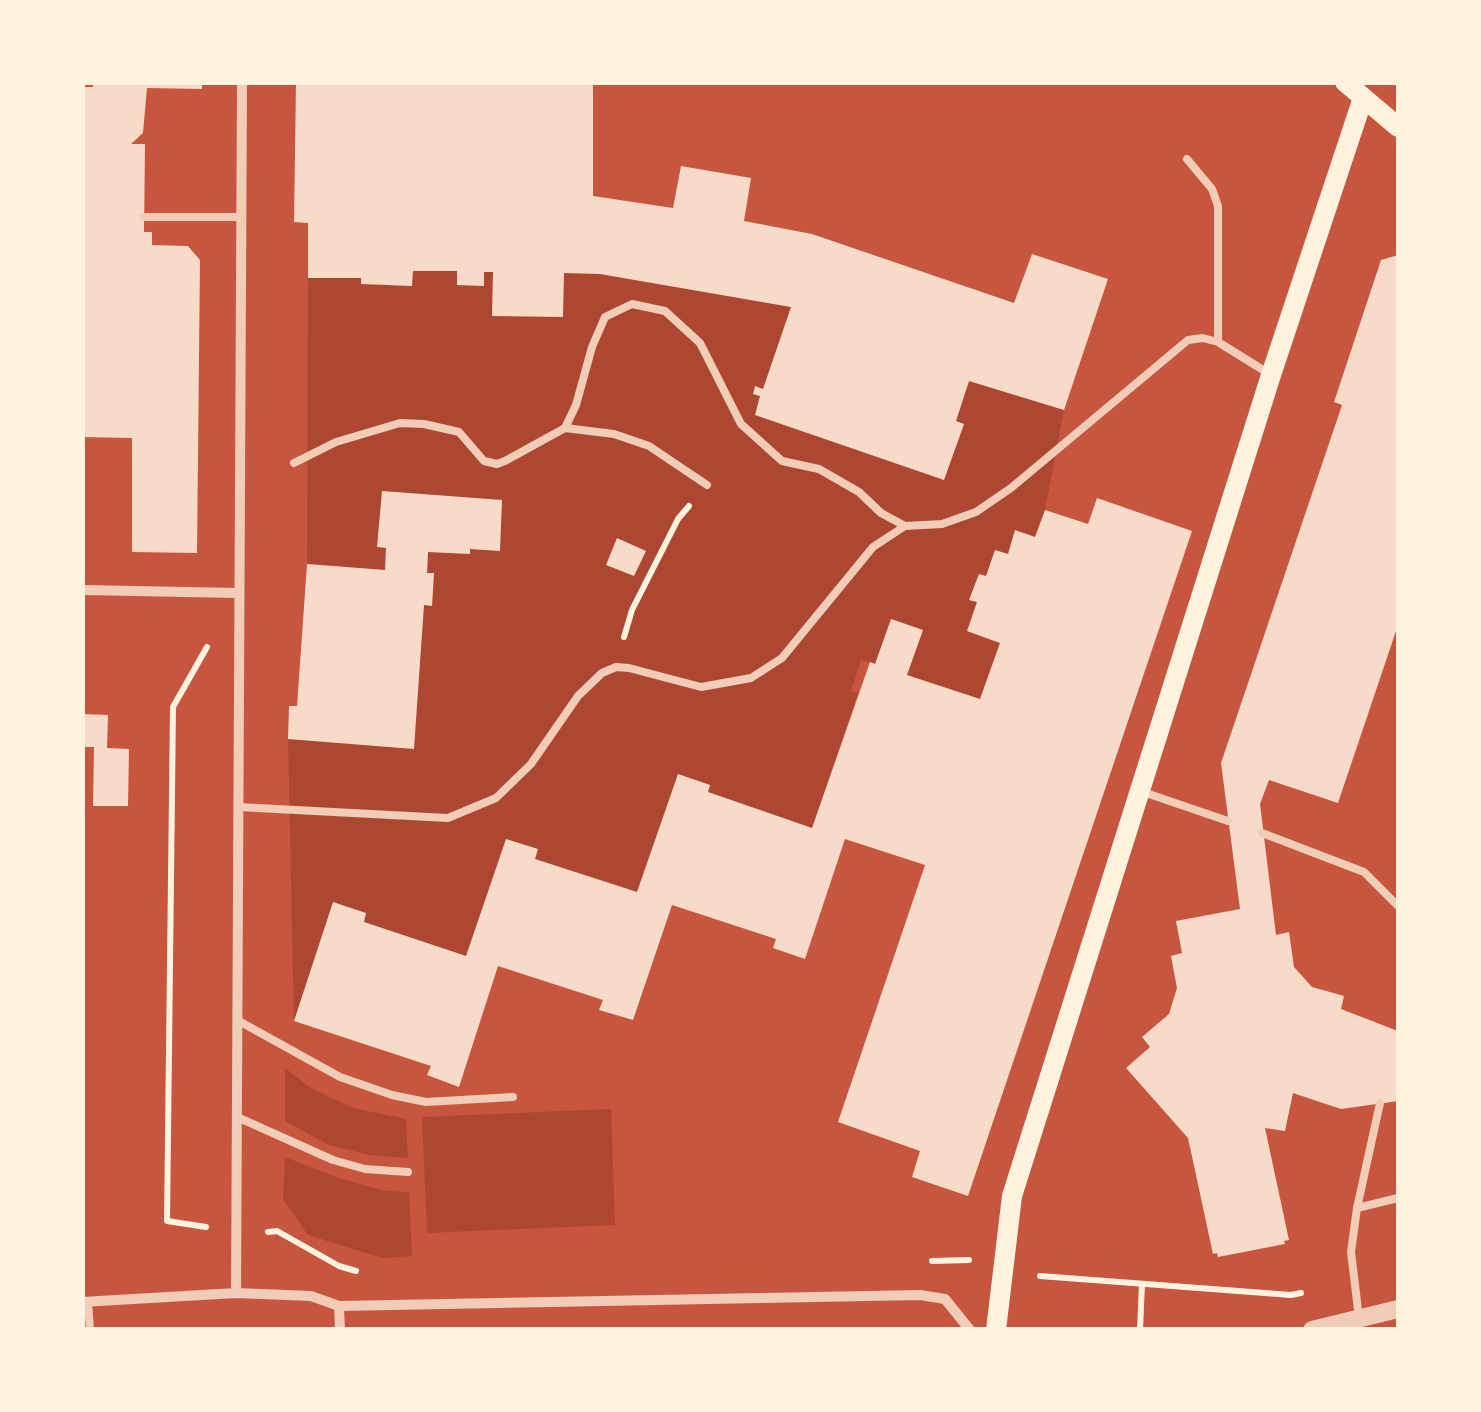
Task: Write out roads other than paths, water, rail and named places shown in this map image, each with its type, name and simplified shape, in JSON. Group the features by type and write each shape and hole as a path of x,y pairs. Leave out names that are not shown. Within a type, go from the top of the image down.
{"main road":[{"path":"1345,82 1398,127"},
{"path":"996,1330 1012,1196 1363,98"}],"street":[{"path":"236,1292 242,82"},
{"path":"82,590 238,593"},
{"path":"85,1302 236,1292 311,1296 339,1306 920,1295 945,1299 970,1330"},
{"path":"339,1306 340,1330"},
{"path":"1312,1330 1398,1309"}],"lane":[{"path":"1187,159 1212,189 1218,206 1218,342"},
{"path":"144,217 240,217"},
{"path":"565,428 605,317 632,304 664,311 700,343 741,424 782,461 819,469 860,492 881,513 905,526"},
{"path":"238,807 448,818 496,798 531,764 578,696 602,673 616,668 701,687 751,678 782,658 873,547 905,526 942,524 976,512 1011,488 1188,340 1204,338 1218,342 1272,375"},
{"path":"294,463 336,442 379,426 400,423 459,432 484,461 498,464 565,428 614,434 648,446 707,485"},
{"path":"1142,791 1228,822"},
{"path":"1262,833 1364,872 1398,906"},
{"path":"237,1020 340,1077 392,1094 426,1102 513,1097"},
{"path":"1359,1318 1352,1252 1357,1208 1380,1104"},
{"path":"237,1117 333,1160 365,1169 408,1172"},
{"path":"1357,1208 1398,1198"},
{"path":"85,1302 90,1330"}]}
